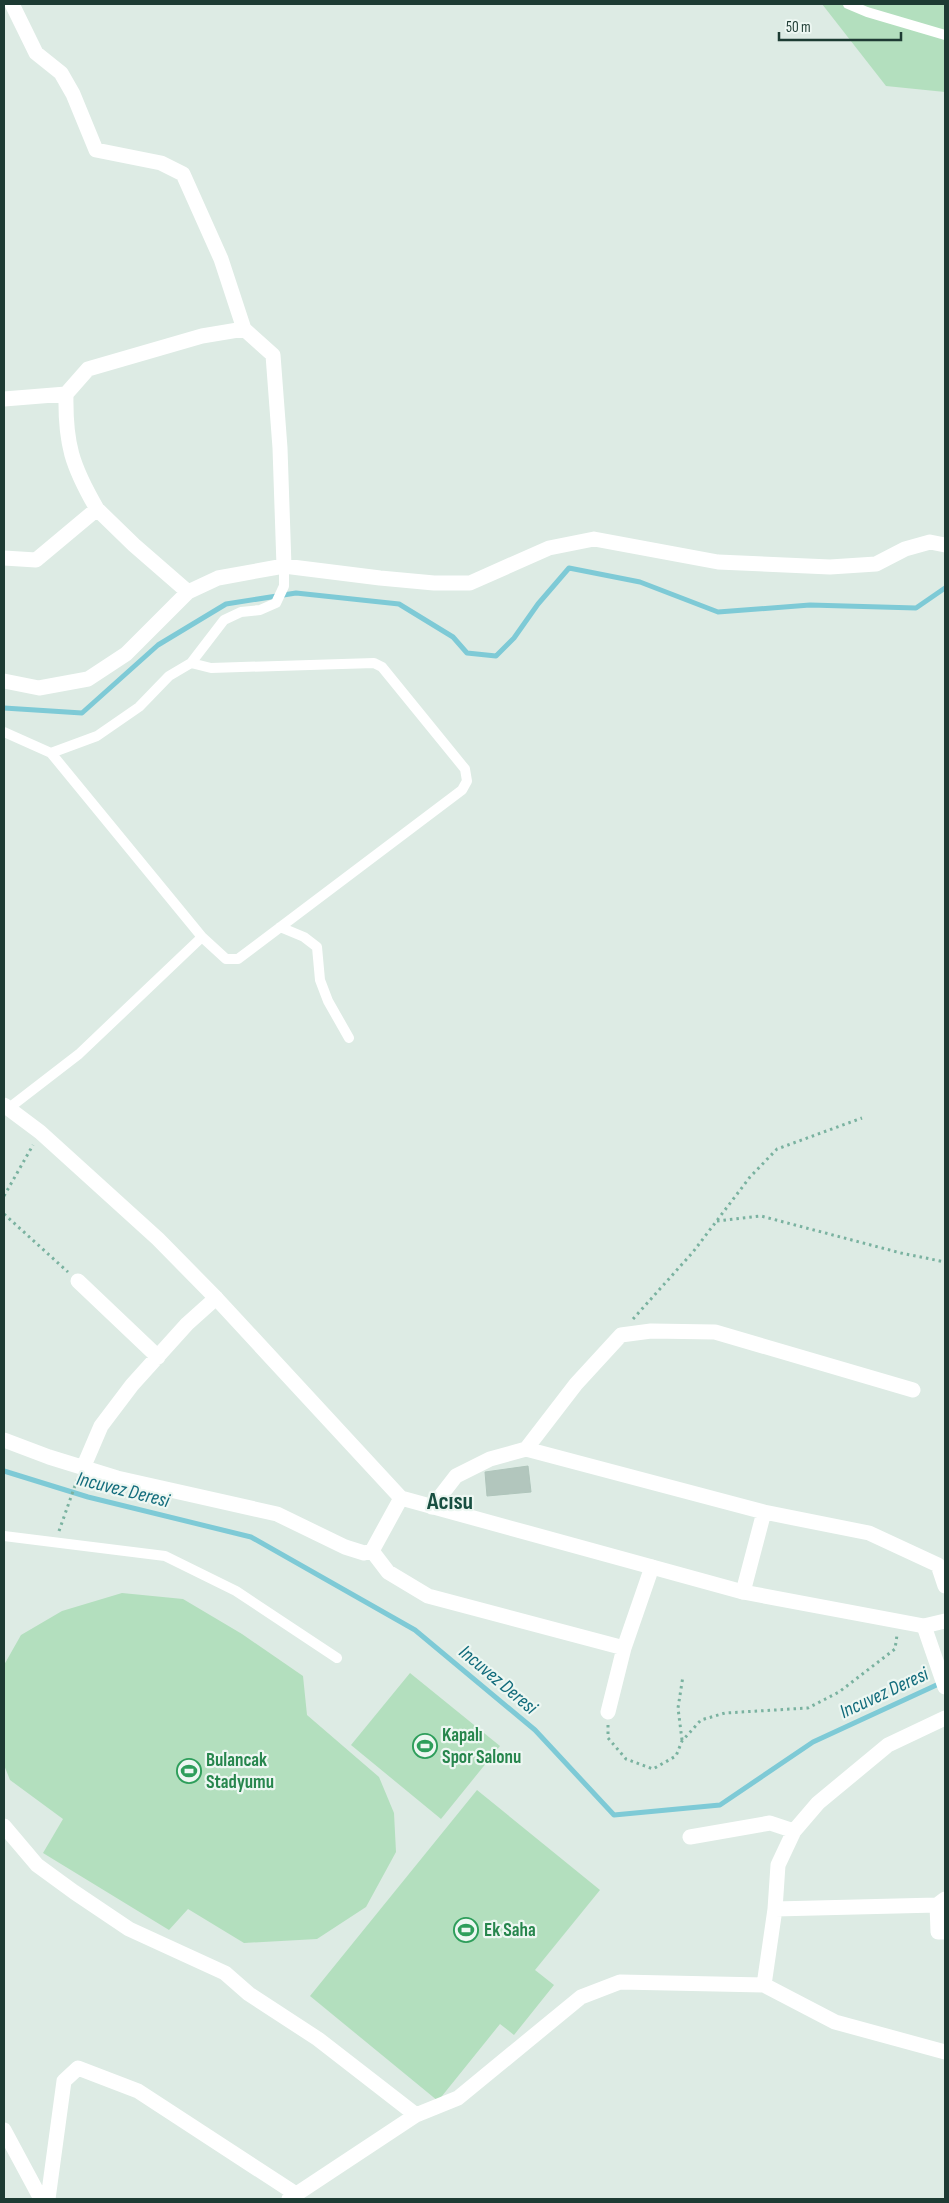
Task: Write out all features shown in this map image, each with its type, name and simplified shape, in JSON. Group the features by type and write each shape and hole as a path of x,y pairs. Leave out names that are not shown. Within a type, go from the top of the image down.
{"street":[{"path":"12,4 36,53 61,73 74,94 96,150 161,163 183,174 221,259 244,330 273,355 280,448 284,566"},
{"path":"188,592 134,545 97,509 83,485 73,462 65,428 66,394 88,369 202,336 244,330"},
{"path":"4,400 66,394"},
{"path":"4,558 36,560 97,509"},
{"path":"4,681 39,688 88,679 126,654 188,592 218,578 284,566 380,578 470,583 549,548 594,540 718,562 830,567 876,564 905,549 930,542 945,545"},
{"path":"6,1107 40,1132 158,1239 216,1298 401,1498 743,1592 924,1626 945,1621"},
{"path":"78,1281 158,1357"},
{"path":"81,1472 101,1426 187,1324 216,1298"},
{"path":"526,1449 576,1384 621,1335 651,1331 715,1332 913,1390"},
{"path":"4,1440 81,1472 277,1514 344,1547 364,1553 372,1551 401,1498"},
{"path":"432,1507 456,1476 490,1459 526,1449 764,1512 869,1533 938,1565 945,1586"},
{"path":"743,1592 764,1512"},
{"path":"372,1551 388,1572 428,1596 624,1648"},
{"path":"608,1712 624,1648 652,1567"},
{"path":"924,1626 945,1686"},
{"path":"764,1985 775,1909 778,1865 794,1830 818,1803 888,1745 945,1718"},
{"path":"690,1837 770,1823 794,1830"},
{"path":"4,1826 37,1865 74,1892 129,1929 225,1973 249,1994 318,2039 416,2115"},
{"path":"775,1909 941,1902 938,1932 945,1932"},
{"path":"48,2199 64,2081 78,2068 138,2090 292,2197 416,2115 458,2098 581,1997 620,1982 764,1985 835,2022 945,2052"},
{"path":"4,2130 41,2199"}],"lane":[{"path":"848,4 867,12 945,35"},
{"path":"51,753 97,736 139,706 169,676 191,663 224,620 241,612 260,610 276,603 284,586 284,566"},
{"path":"4,732 51,753 202,937 226,959 238,959 462,790 467,781 465,769 382,667 374,663 211,668 191,663"},
{"path":"280,927 304,936 317,947 320,980 328,1001 349,1038"},
{"path":"6,1107 79,1054 202,937"},
{"path":"4,1536 164,1556 236,1590 337,1658"}],"path":[{"path":"621,1335 642,1307 693,1252 750,1177 777,1149 862,1118"},
{"path":"4,1196 40,1132"},
{"path":"4,1214 78,1281"},
{"path":"716,1222 761,1216 901,1253 945,1262"},
{"path":"62,1523 81,1472"},
{"path":"608,1712 608,1738 626,1759 653,1769 676,1756 682,1741 701,1720 725,1713 808,1708 839,1692 895,1649 898,1621"},
{"path":"682,1741 678,1708 683,1676"}],"green space":[{"path":"822,4 945,4 945,92 886,86"},
{"name":"Bulancak Stadyumu","path":"122,1593 183,1599 242,1634 303,1676 307,1715 379,1777 394,1813 396,1852 366,1907 317,1939 244,1943 188,1909 169,1930 43,1853 63,1819 10,1780 4,1765 4,1665 21,1635 62,1611"},
{"name":"Kapalı Spor Salonu","path":"410,1673 500,1746 441,1819 351,1745"},
{"name":"Ek Saha","path":"477,1790 600,1890 535,1970 554,1985 514,2035 500,2024 438,2101 310,1996"}],"building":[{"path":"528,1466 531,1492 487,1496 485,1472"}],"waterway":[{"path":"4,708 82,713 158,645 226,604 296,593 399,604 453,637 467,653 496,656 514,638 538,604 569,568 640,582 718,612 810,605 916,608 945,588"},
{"name":"Incuvez Deresi","path":"4,1471 88,1497 251,1537 415,1630 535,1730 614,1815 720,1805 813,1742 943,1682"}],"place":[{"name":"Kapalı Spor Salonu","path":"425,1746"},
{"name":"Bulancak Stadyumu","path":"189,1771"},
{"name":"Ek Saha","path":"466,1930"}],"district":[{"name":"Acısu","path":"450,1501"}]}
